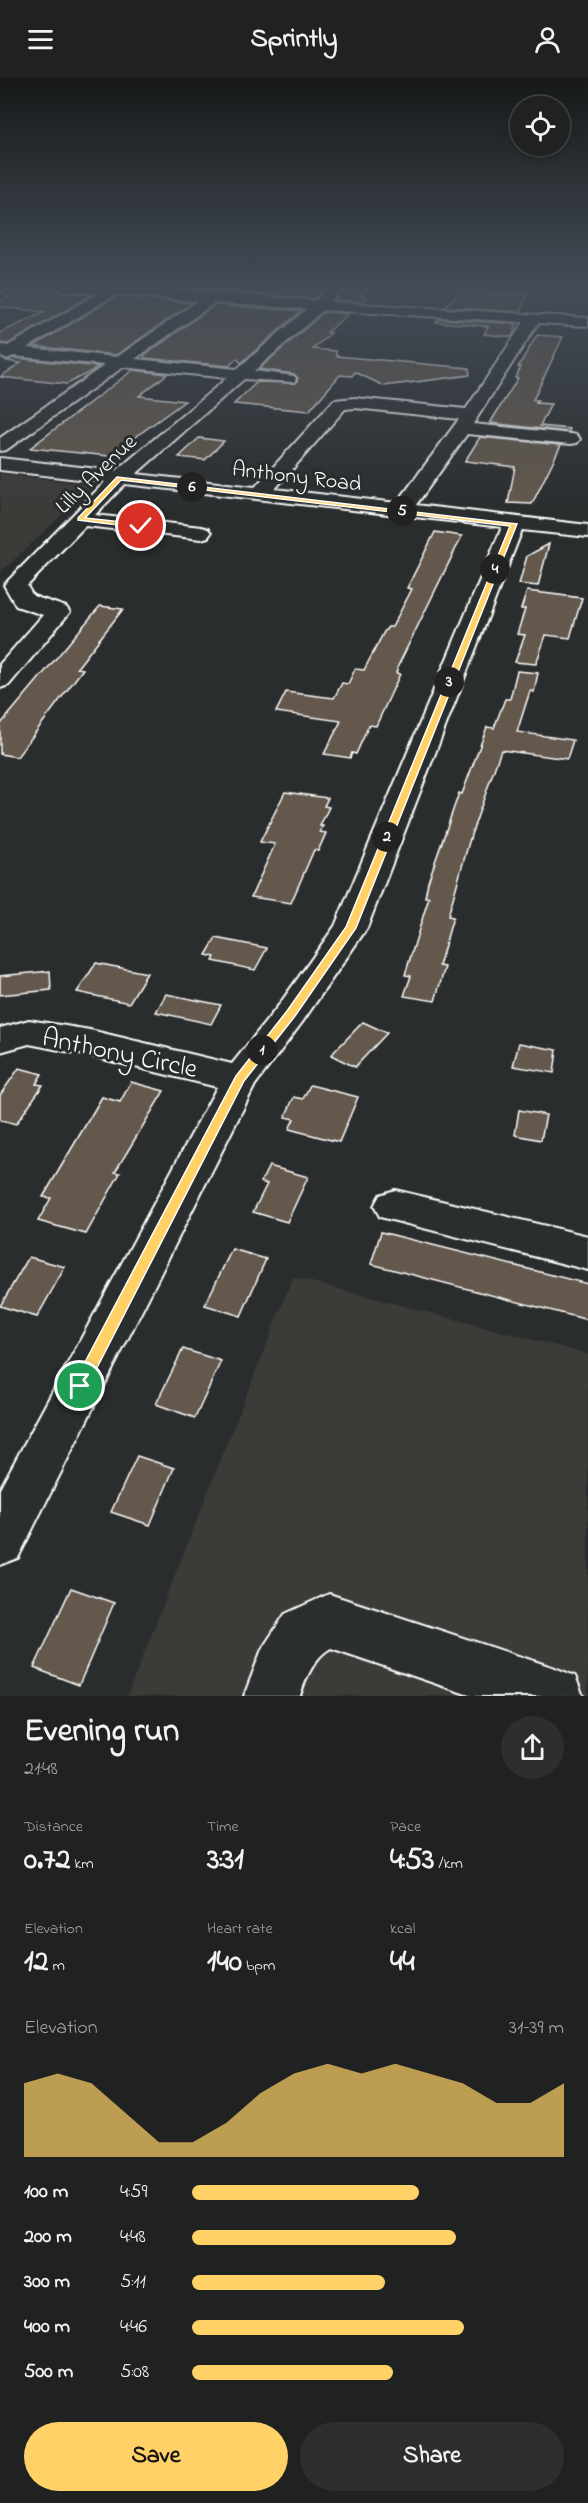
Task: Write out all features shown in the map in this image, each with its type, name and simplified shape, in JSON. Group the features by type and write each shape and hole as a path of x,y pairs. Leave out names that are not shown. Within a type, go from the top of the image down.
{"street":[{"path":"104,361 288,379"},
{"name":"Lilly Avenue","path":"0,680 58,612 24,601 15,585 120,478 258,361"},
{"path":"402,511 506,361"},
{"path":"0,446 124,362"},
{"path":"259,495 340,404 355,403 571,439"},
{"name":"Anthony Road","path":"4,472 25,467 588,531"},
{"path":"81,519 201,534"},
{"path":"0,1540 240,1079 291,1013 351,928 514,524"},
{"name":"Anthony Circle","path":"0,1040 29,1032 90,1043 240,1079"},
{"path":"395,1206 588,1252"},
{"path":"272,1696 281,1668 304,1633 329,1620 555,1696"}],"shaded area":[{"path":"0,474 94,485 0,573"},
{"path":"293,1277 588,1354 588,1696 127,1696"}],"building":[{"path":"6,361 38,361 99,367 67,384 0,377 21,363"},
{"path":"171,361 234,361 229,366"},
{"path":"269,361 386,361 469,368 470,375 384,386 355,372 352,376 340,375 309,411 234,404 257,382 296,383 298,378 294,374 259,369"},
{"path":"522,361 552,361 533,400 538,400 536,403 551,404 540,426 570,429 569,432 490,423 518,378 515,378 521,367 518,367"},
{"path":"133,370 167,374 139,396 185,401 109,456 30,448"},
{"path":"480,437 561,445 532,504 508,503 515,467 465,461"},
{"path":"199,438 224,441 205,460 179,457"},
{"path":"435,532 462,536 397,668 396,673 400,674 376,726 369,725 356,754 352,753 350,758 324,754 341,721 276,712 286,692 334,698 342,683 348,684 355,669 364,670 384,632 388,627 392,627 412,589 407,588"},
{"path":"549,544 538,586 519,584 527,556"},
{"path":"527,591 582,598 570,638 546,635 536,664 515,662 525,635 517,634 525,609 521,609"},
{"path":"100,606 123,609 77,668 83,669 17,757 0,754 0,725"},
{"path":"517,671 538,673 534,692 530,691 517,732 573,740 567,759 501,750 471,835 448,916 453,917 439,966 445,967 435,1001 404,996 411,976 405,975 429,897 425,897 428,882 459,793 462,794 487,727 494,728 505,699 510,699"},
{"path":"285,792 328,798 324,806 329,807 320,826 323,826 320,832 326,833 318,851 314,850 291,903 251,897 275,844 260,842"},
{"path":"216,938 267,948 255,970 213,961 215,957 206,955"},
{"path":"96,963 147,973 129,1003 77,992"},
{"path":"50,971 51,990 0,995 0,976"},
{"path":"166,994 221,1005 211,1024 156,1012"},
{"path":"363,1022 387,1033 355,1067 331,1055"},
{"path":"519,1043 557,1050 554,1073 513,1066"},
{"path":"19,1068 42,1074 36,1084 43,1085 16,1124 0,1120 0,1095"},
{"path":"131,1082 164,1091 115,1172 120,1173 86,1234 38,1221 51,1198 43,1197 102,1097 120,1102"},
{"path":"310,1085 358,1097 339,1142 289,1129 294,1119 285,1117 294,1097 303,1099"},
{"path":"519,1110 546,1115 541,1140 515,1135"},
{"path":"269,1166 308,1177 287,1222 253,1212 267,1184 261,1182"},
{"path":"381,1232 588,1284 588,1320 371,1264"},
{"path":"232,1249 266,1259 241,1316 205,1305"},
{"path":"29,1257 65,1267 37,1317 0,1306"},
{"path":"183,1349 221,1361 195,1418 156,1404"},
{"path":"137,1456 174,1468 150,1525 111,1512"},
{"path":"71,1588 114,1603 79,1685 34,1668"}],"route":[{"path":"80,1386 240,1079 291,1013 351,928 514,524 120,478 81,519 141,526"}]}
